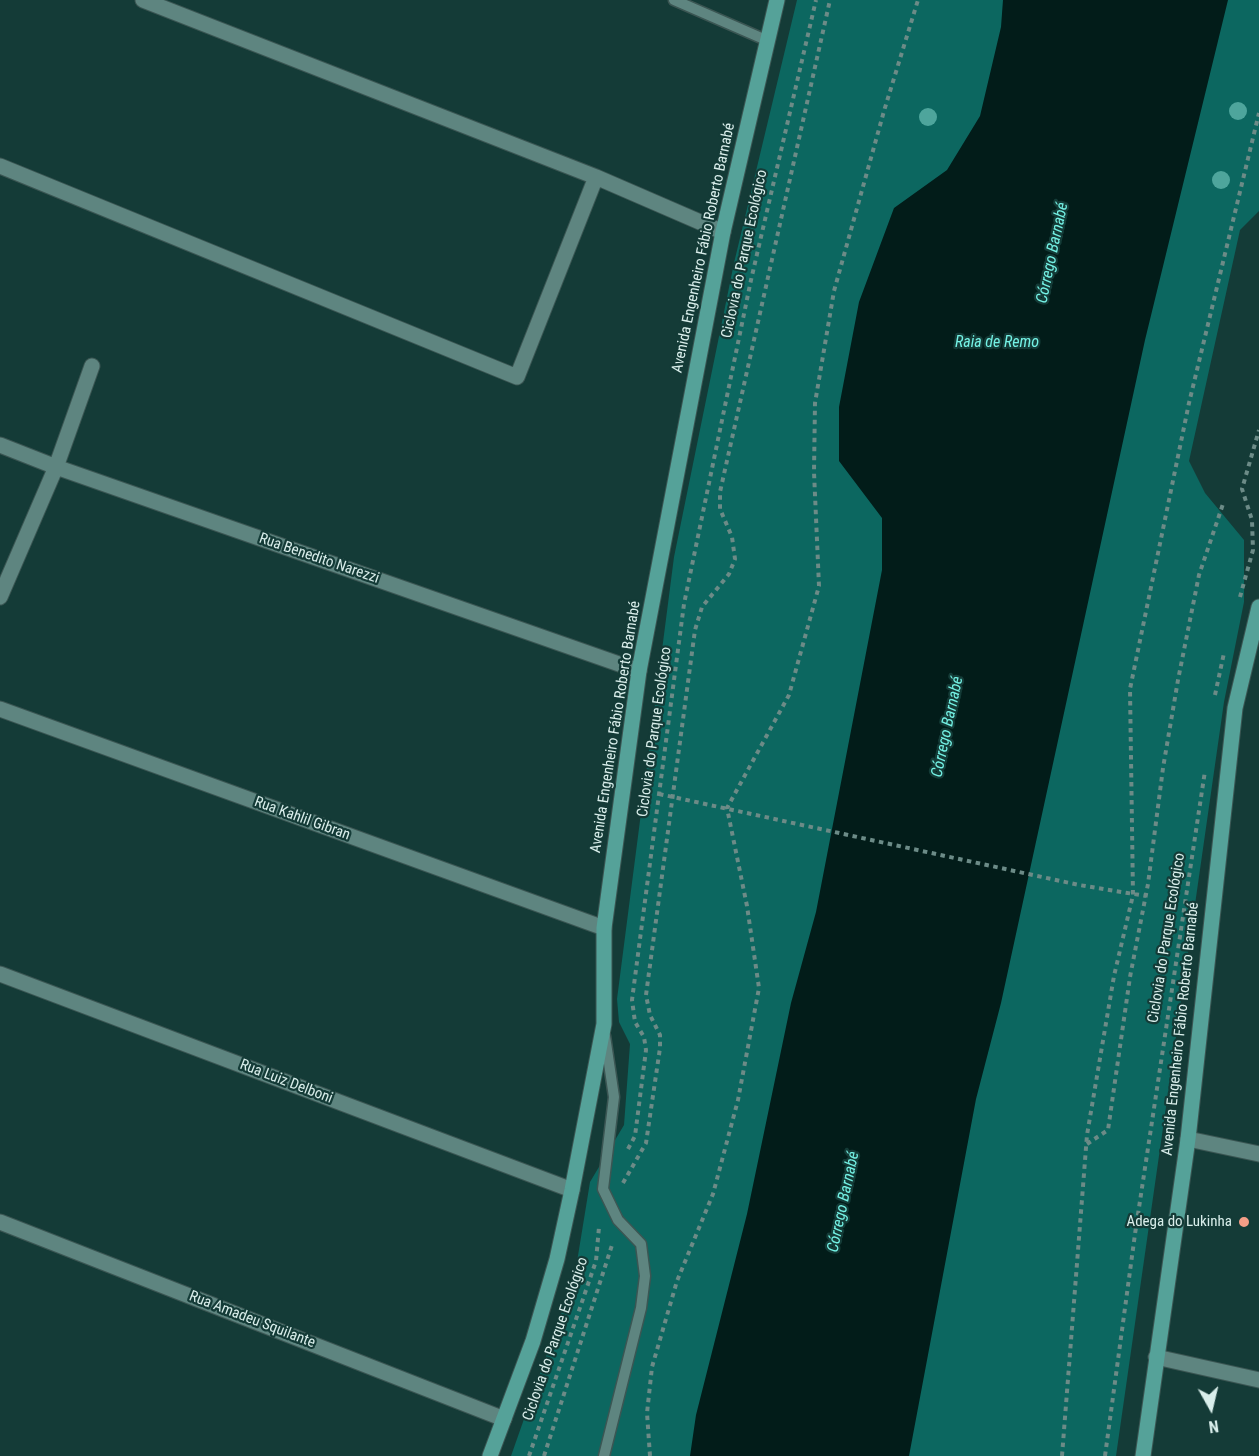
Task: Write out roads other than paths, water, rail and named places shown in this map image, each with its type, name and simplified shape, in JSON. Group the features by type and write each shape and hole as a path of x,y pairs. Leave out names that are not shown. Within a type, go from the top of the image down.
{"main road":[{"name":"Avenida Engenheiro Fábio Roberto Barnabé","path":"490,1456 542,1310 557,1259 572,1190 604,1024 604,928 639,671 723,232 777,0"},
{"name":"Avenida Engenheiro Fábio Roberto Barnabé","path":"1143,1456 1188,1138 1235,708 1259,607"}],"street":[{"path":"142,0 596,177 723,232"},
{"path":"0,166 517,377 596,177"},
{"path":"0,597 56,467 92,366"},
{"name":"Rua Benedito Narezzi","path":"0,445 56,467 639,671"},
{"name":"Rua Kahlil Gibran","path":"0,709 604,928"},
{"name":"Rua Luiz Delboni","path":"0,974 572,1190"},
{"path":"1188,1138 1259,1154"},
{"name":"Rua Amadeu Squilante","path":"0,1222 504,1419"},
{"path":"1156,1356 1259,1380"}],"lane":[{"path":"674,0 766,40"},
{"path":"604,1024 614,1097 603,1189 615,1214 641,1244 645,1276 641,1308 604,1456"}],"water":[{"name":"Raia de Remo","path":"1003,0 1228,0 1145,340 1001,1003 976,1099 909,1456 690,1456 696,1415 747,1214 791,1003 816,912 882,570 882,518 839,461 839,407 859,302 894,208 947,170 980,116 1001,27"}],"place":[{"name":"Adega do Lukinha","path":"1244,1222"}],"water label":[{"name":"Córrego Barnabé","path":"1053,253"},
{"name":"Córrego Barnabé","path":"948,727"},
{"name":"Córrego Barnabé","path":"844,1202"}]}
